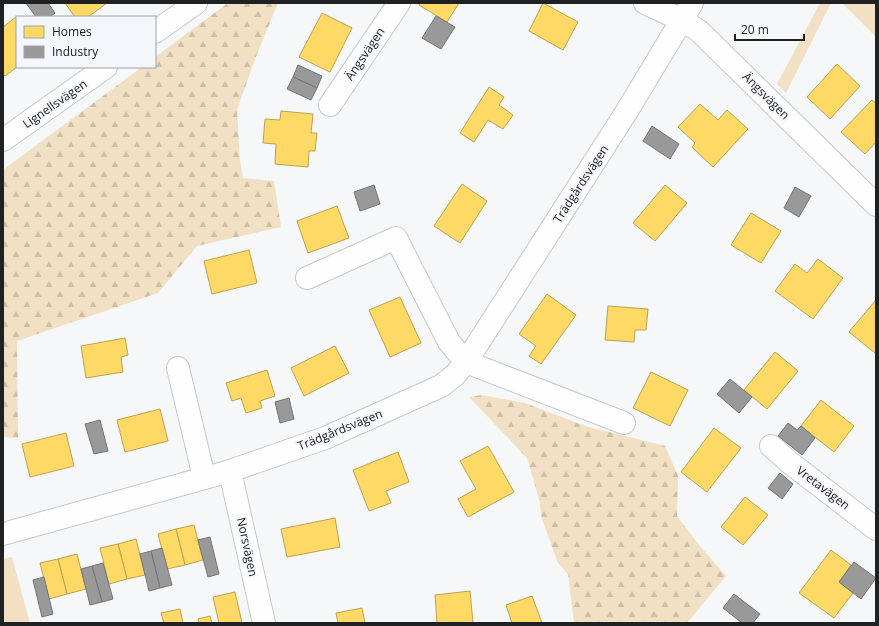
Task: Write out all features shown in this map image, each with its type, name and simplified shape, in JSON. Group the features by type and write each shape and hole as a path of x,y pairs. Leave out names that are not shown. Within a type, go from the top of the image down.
{"street":[{"path":"156,31 196,3"},
{"name":"Ängsvägen","path":"330,105 399,3"},
{"name":"Ängsvägen","path":"645,3 687,12 699,31 876,205"},
{"name":"Trädgårdsvägen","path":"3,534 230,471 325,438 441,386 455,375 466,362 627,111 687,12"},
{"name":"Lignellsvägen","path":"3,140 105,68"},
{"path":"307,278 396,238 449,342 466,362 624,423"},
{"path":"178,368 204,477"},
{"name":"Vretavägen","path":"770,446 876,529"},
{"name":"Norsvägen","path":"230,471 264,623"}],"green space":[{"path":"228,3 278,3 255,59 237,110 240,161 243,178 274,181 281,227 197,246 158,293 17,341 18,438 3,437 3,170 141,68 156,68 156,56"},
{"path":"820,3 831,3 786,93 777,84"},
{"path":"842,3 876,3 876,37"},
{"path":"482,395 525,403 585,426 665,446 678,476 677,516 699,545 726,576 687,623 574,623 568,574 558,563 542,519 539,499 527,458 469,397"},
{"path":"12,557 30,623 3,623 3,559"}],"building: Homes":[{"path":"65,3 107,3 89,16 74,16"},
{"path":"420,3 459,3 447,22 419,5"},
{"path":"543,3 578,22 563,50 529,31"},
{"path":"322,13 352,28 330,72 299,57"},
{"path":"16,17 16,68 5,76 3,74 3,27"},
{"path":"837,64 860,86 830,119 807,97"},
{"path":"489,87 504,97 499,105 513,115 503,129 488,120 474,142 460,133"},
{"path":"872,100 876,103 876,142 865,154 841,132"},
{"path":"700,104 718,120 727,110 748,129 713,167 692,147 695,143 678,127"},
{"path":"281,111 313,114 311,133 317,133 315,151 309,151 308,167 275,164 276,144 263,143 265,119 280,120"},
{"path":"462,184 487,201 460,243 434,226"},
{"path":"665,185 687,203 655,241 633,223"},
{"path":"337,206 349,238 308,253 297,221"},
{"path":"751,213 781,231 761,263 731,245"},
{"path":"249,250 257,283 212,294 204,261"},
{"path":"818,259 843,278 813,319 775,291 795,264 807,273"},
{"path":"547,294 576,315 541,364 529,356 536,346 519,334"},
{"path":"400,297 421,343 390,357 369,310"},
{"path":"875,301 876,351 875,353 849,332"},
{"path":"608,306 648,309 646,330 635,330 634,342 605,340"},
{"path":"125,338 128,355 121,357 123,372 86,378 81,346"},
{"path":"335,346 349,373 304,396 291,368"},
{"path":"775,352 798,371 767,409 744,390"},
{"path":"267,370 275,396 260,401 262,408 246,413 241,398 232,401 226,383"},
{"path":"651,372 688,390 670,426 633,408"},
{"path":"821,400 854,426 834,452 801,426"},
{"path":"160,409 168,441 125,452 117,420"},
{"path":"714,428 741,448 707,492 681,472"},
{"path":"66,433 74,466 30,477 22,444"},
{"path":"488,446 514,492 468,517 458,499 476,489 460,461"},
{"path":"398,452 409,482 386,491 391,503 369,511 353,470"},
{"path":"745,497 768,515 743,545 721,527"},
{"path":"335,518 340,547 287,557 281,529"},
{"path":"194,525 203,560 185,565 176,529"},
{"path":"176,529 185,565 167,569 158,534"},
{"path":"136,539 145,575 127,579 118,544"},
{"path":"118,544 127,579 109,584 100,548"},
{"path":"831,550 851,565 839,582 853,593 834,618 799,593"},
{"path":"77,554 86,589 67,594 58,559"},
{"path":"58,559 67,594 49,599 40,563"},
{"path":"470,591 473,623 437,623 435,595"},
{"path":"235,592 242,623 219,623 213,597"},
{"path":"532,596 542,623 512,623 506,605"},
{"path":"362,608 365,623 338,623 336,613"},
{"path":"180,609 183,623 164,623 161,613"},
{"path":"210,616 212,623 199,623 198,619"}],"building: Industry":[{"path":"26,3 48,3 55,13 51,16 35,16"},
{"path":"436,16 455,27 441,49 422,38"},
{"path":"298,65 322,76 317,88 293,77"},
{"path":"293,77 317,88 311,100 287,89"},
{"path":"652,126 679,144 670,159 643,141"},
{"path":"374,185 380,204 360,211 354,192"},
{"path":"795,187 811,196 799,217 784,208"},
{"path":"730,379 752,397 739,413 717,394"},
{"path":"289,398 294,419 280,423 275,402"},
{"path":"100,420 108,451 94,454 85,424"},
{"path":"788,423 797,430 801,426 815,438 802,455 778,436"},
{"path":"780,473 793,484 782,499 768,488"},
{"path":"210,537 219,574 208,577 198,540"},
{"path":"162,548 172,585 160,588 151,551"},
{"path":"151,551 160,588 149,591 140,554"},
{"path":"854,562 876,578 861,599 839,582"},
{"path":"103,563 113,599 102,602 92,566"},
{"path":"92,566 102,602 90,605 81,569"},
{"path":"44,577 53,614 42,617 33,580"},
{"path":"734,594 760,614 753,623 742,623 723,608"}]}
